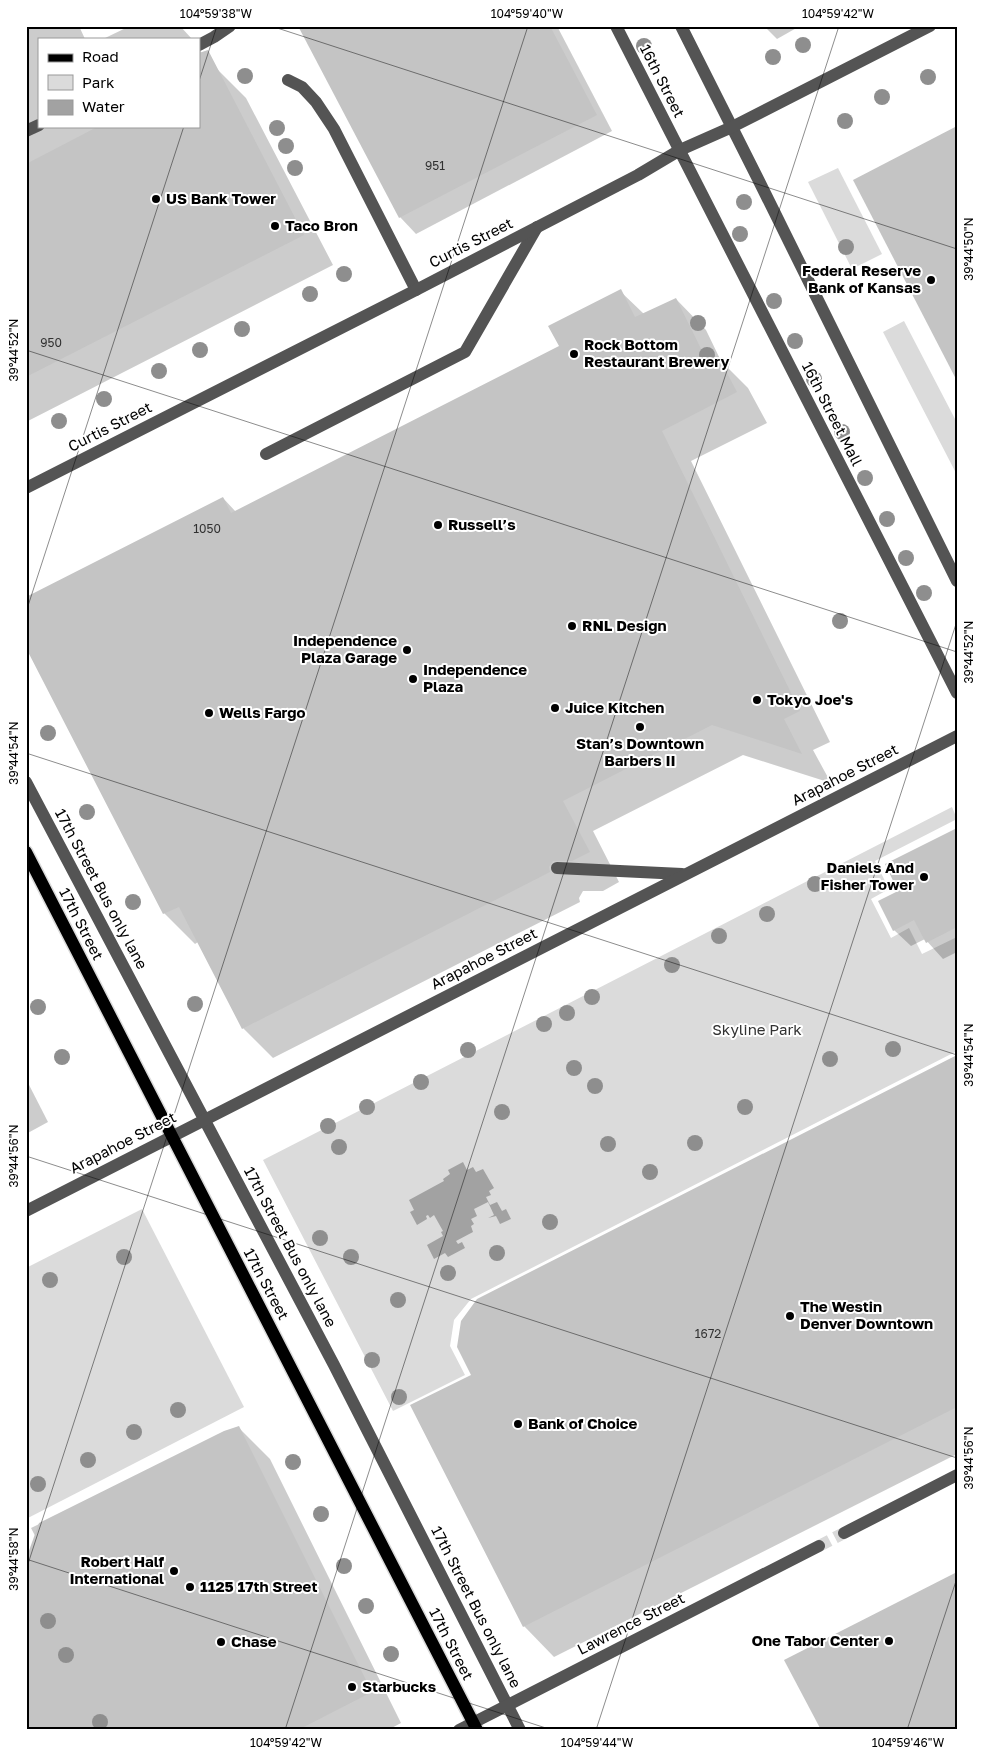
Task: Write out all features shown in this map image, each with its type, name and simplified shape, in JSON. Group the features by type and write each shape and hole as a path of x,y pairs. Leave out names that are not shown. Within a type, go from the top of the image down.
{"main road":[{"name":"17th Street","path":"26,852 475,1726"}],"street":[{"path":"200,44 230,26"},
{"name":"16th Street","path":"616,26 652,100 680,150"},
{"path":"681,26 957,581"},
{"name":"Curtis Street","path":"26,488 416,290 638,174 680,150 732,127 930,26"},
{"path":"288,80 302,87 316,102 334,129 416,290"},
{"path":"26,131 38,125"},
{"name":"16th Street Mall","path":"680,150 957,693"},
{"path":"266,454 465,352 537,227"},
{"name":"Arapahoe Street","path":"26,1211 957,736"},
{"name":"17th Street Bus only lane","path":"26,782 334,1365 520,1730"},
{"path":"557,868 685,874"},
{"path":"844,1533 957,1475"},
{"name":"Lawrence Street","path":"459,1730 475,1726 507,1705 819,1546"}],"green space":[{"path":"838,168 882,254 852,269 808,182"},
{"path":"904,321 955,419 957,419 957,475 883,332"},
{"name":"Skyline Park","path":"952,807 957,819 875,861 889,889 871,899 891,938 909,928 922,954 957,937 957,1051 471,1299 454,1320 450,1346 465,1375 393,1411 263,1160"},
{"path":"142,1209 244,1407 26,1519 26,1268"}],"water":[{"path":"463,1162 467,1170 473,1167 476,1172 483,1169 494,1188 489,1191 491,1195 486,1197 490,1205 497,1202 502,1211 506,1209 511,1219 500,1224 496,1216 488,1218 494,1215 488,1202 474,1209 477,1216 471,1219 474,1224 471,1226 473,1232 456,1241 458,1244 462,1242 465,1248 448,1257 445,1253 434,1259 427,1245 443,1236 441,1232 443,1231 434,1215 430,1218 428,1215 426,1216 427,1219 417,1225 410,1212 414,1210 409,1200 444,1181 443,1179 450,1174 448,1170"}],"building":[{"path":"298,26 550,26 597,115 399,218"},
{"name":"US Bank Tower","path":"208,50 304,235 26,377 26,164 95,128 200,128 200,53"},
{"name":"Federal Reserve Bank of Kansas","path":"957,126 957,381 853,180"},
{"name":"Independence Plaza","path":"621,289 635,317 676,298 707,361 718,356 737,392 662,431 800,711 784,719 802,754 712,725 563,801 590,852 572,861 553,861 549,867 550,872 242,1029 179,907 163,914 26,648 26,597 223,497 231,513 559,346 548,326"},
{"name":"Daniels And Fisher Tower","path":"957,828 957,927 926,943 914,920 893,931 878,901 898,891 885,864"},
{"path":"957,1055 957,1407 523,1627 410,1405 471,1375 457,1347 461,1321 477,1299"},
{"name":"1125 17th Street","path":"239,1426 372,1692 298,1730 26,1730 26,1559 39,1523 224,1431"},
{"name":"One Tabor Center","path":"957,1572 957,1730 821,1730 784,1660"}],"tunnel":[{"path":"819,1546 844,1533"}],"place":[{"name":"US Bank Tower","path":"156,199"},
{"name":"Taco Bron","path":"275,226"},
{"name":"Federal Reserve Bank of Kansas","path":"931,280"},
{"name":"Rock Bottom Restaurant Brewery","path":"574,354"},
{"name":"Russell’s","path":"438,525"},
{"name":"RNL Design","path":"572,626"},
{"name":"Independence Plaza Garage","path":"407,650"},
{"name":"Independence Plaza","path":"413,679"},
{"name":"Tokyo Joe's","path":"757,700"},
{"name":"Juice Kitchen","path":"555,708"},
{"name":"Wells Fargo","path":"209,713"},
{"name":"Stan’s Downtown Barbers II","path":"640,727"},
{"name":"Daniels And Fisher Tower","path":"924,877"},
{"name":"The Westin Denver Downtown","path":"790,1316"},
{"name":"Bank of Choice","path":"518,1424"},
{"name":"Robert Half International","path":"174,1571"},
{"name":"1125 17th Street","path":"190,1587"},
{"name":"One Tabor Center","path":"889,1641"},
{"name":"Chase","path":"221,1642"},
{"name":"Starbucks","path":"352,1687"}]}
